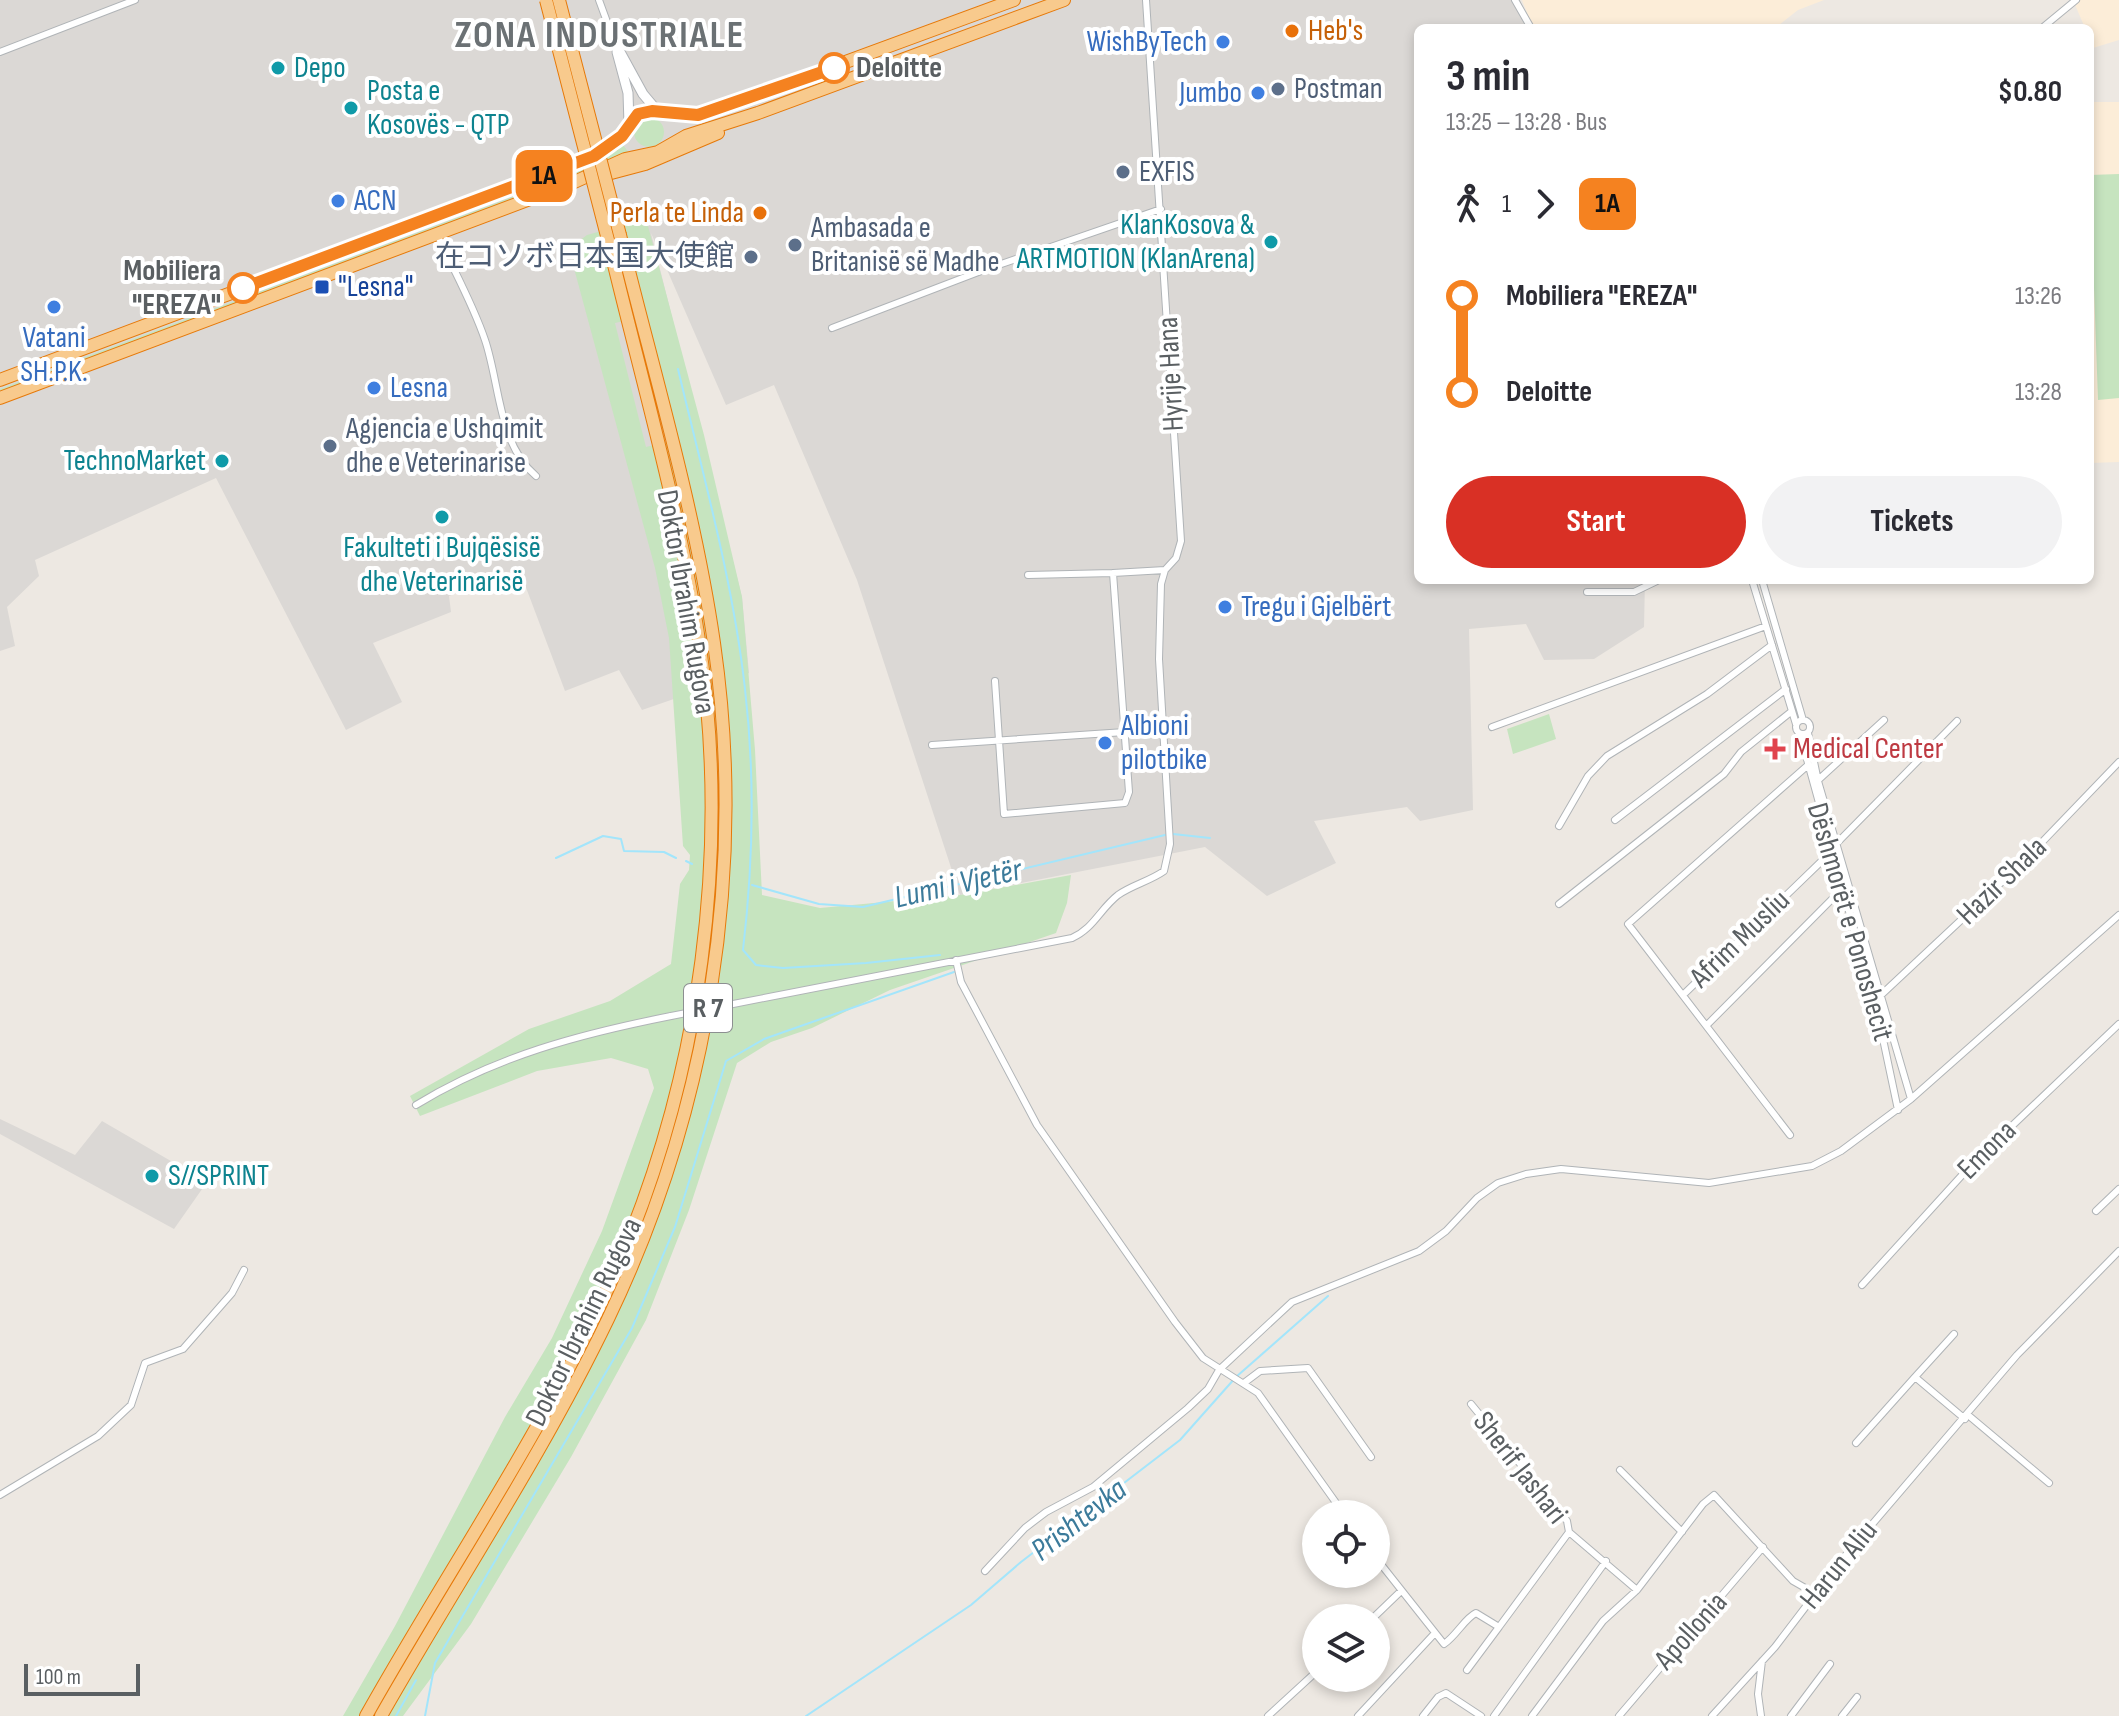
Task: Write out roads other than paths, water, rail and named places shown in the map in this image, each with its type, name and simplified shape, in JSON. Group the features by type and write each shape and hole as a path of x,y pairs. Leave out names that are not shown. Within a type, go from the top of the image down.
{"highway":[{"name":"Doktor Ibrahim Rugova","path":"381,1716 587,1362 632,1268 680,1130 713,981 725,829 715,657 689,520 614,238 546,0"},
{"name":"Doktor Ibrahim Rugova","path":"366,1716 535,1425 596,1313 619,1263 657,1161 694,1006 710,859 711,786 705,687 685,563 559,0"},
{"path":"0,380 580,162 605,150 638,114 698,115 737,104 1014,0"},
{"path":"570,184 611,164 658,152 668,144 1064,0"},
{"path":"0,398 570,184 661,158 758,113"},
{"path":"660,114 670,127 668,144"},
{"path":"628,126 632,145 645,154"}],"street":[{"path":"0,52 135,0"},
{"path":"599,0 628,93 628,126"},
{"name":"Hyrije Hana","path":"956,960 1059,942 1083,933 1116,897 1158,876 1168,866 1168,805 1159,659 1161,584 1165,570 1180,548 1180,509 1146,0"},
{"path":"2047,24 2076,0"},
{"path":"1514,1 1528,24"},
{"path":"614,41 643,94 660,114"},
{"path":"832,328 981,271 1161,209"},
{"path":"437,234 485,340 508,430 524,463 536,476"},
{"path":"1028,575 1165,570"},
{"path":"995,681 1004,814 1122,806 1129,792 1113,573"},
{"path":"1587,592 1634,592 1651,584"},
{"name":"Dëshmorët e Ponoshecit","path":"1753,584 1792,711 1800,722 1810,725 1804,734 1807,766 1815,784"},
{"name":"Dëshmorët e Ponoshecit","path":"1763,584 1815,784 1837,843 1911,1099"},
{"path":"1492,727 1766,626"},
{"path":"1559,826 1588,776 1607,756 1707,694 1772,645"},
{"path":"1615,820 1786,689"},
{"path":"1559,904 1724,774 1741,752 1792,711"},
{"path":"1815,784 1884,720"},
{"name":"Afrim Musliu","path":"1684,994 1830,852 1957,721"},
{"path":"932,745 1125,732"},
{"name":"Hazir Shala","path":"1881,995 2022,863 2119,762"},
{"path":"1790,1135 1708,1024 1628,924 1807,766"},
{"name":"Dëshmorët e Ponoshecit","path":"1825,816 1830,852 1882,1033 1898,1110"},
{"path":"1708,1024 1841,889 1849,886"},
{"path":"985,1571 1025,1528 1046,1512 1093,1487 1188,1408 1208,1389 1219,1370 1292,1302 1419,1251 1498,1183 1526,1174 1561,1169 1709,1183 1812,1166 1841,1151 1898,1110 2119,915"},
{"path":"416,1105 472,1074 521,1053 579,1035 956,960 961,982 1037,1125 1203,1358 1258,1393 1334,1500"},
{"name":"Emona","path":"1862,1285 1974,1162 2119,1024"},
{"path":"1882,1033 1890,1031"},
{"path":"2096,1211 2119,1189"},
{"name":"Harun Aliu","path":"1712,1716 1762,1661 1814,1593 2017,1355 2119,1251"},
{"path":"0,1495 98,1436 131,1405 145,1363 183,1349 232,1293 244,1270"},
{"path":"1856,1443 1954,1334"},
{"path":"1241,1382 1260,1371 1308,1368 1371,1457"},
{"path":"1915,1377 2049,1483"},
{"name":"Sherif Jashari","path":"1471,1404 1567,1521 1569,1532 1637,1590"},
{"path":"1620,1470 1682,1532"},
{"path":"1532,1716 1603,1621 1637,1590 1714,1495 1793,1581 1814,1593"},
{"name":"Sherif Jashari","path":"1467,1670 1569,1532"},
{"name":"Apollonia","path":"1619,1716 1763,1547"},
{"path":"1494,1716 1606,1561"},
{"path":"1390,1576 1444,1644 1458,1635 1470,1615 1476,1613 1499,1627"},
{"path":"1388,1604 1401,1591"},
{"path":"1358,1716 1435,1633"},
{"path":"1761,1716 1758,1694 1762,1661"},
{"path":"1791,1716 1830,1664"},
{"path":"1268,1716 1302,1685"},
{"path":"1423,1716 1446,1693 1481,1716"},
{"path":"1842,1716 1857,1697"}],"waterway":[{"path":"678,369 725,568 745,689 752,820 743,950 756,965 783,968 940,955"},
{"name":"Lumi i Vjetër","path":"1173,834 1210,838"},
{"name":"Lumi i Vjetër","path":"752,885 819,904 863,907 1165,835"},
{"name":"Lumi i Vjetër","path":"556,858 603,836 621,839 624,851 664,852 676,858"},
{"name":"Lumi i Vjetër","path":"686,861 692,864"},
{"path":"425,1716 435,1663 632,1328 675,1227 726,1061 764,1039 954,972"},
{"name":"Prishtevka","path":"806,1716 971,1605 1021,1562 1180,1440 1236,1377 1328,1296"},
{"path":"396,1716 416,1680"}],"place":[{"name":"Heb's","path":"1292,31"},
{"name":"WishByTech","path":"1223,42"},
{"name":"Depo","path":"278,68"},
{"name":"Deloitte","path":"834,68"},
{"name":"Postman","path":"1278,89"},
{"name":"Jumbo","path":"1258,93"},
{"name":"Posta e Kosovës - QTP","path":"351,108"},
{"name":"EXFIS","path":"1123,172"},
{"name":"ACN","path":"338,201"},
{"name":"Perla te Linda","path":"760,213"},
{"name":"KlanKosova & ARTMOTION (KlanArena)","path":"1271,242"},
{"name":"Ambasada e Britanisë së Madhe","path":"795,245"},
{"name":"在コソボ日本国大使館","path":"751,257"},
{"name":"\"Lesna\"","path":"322,287"},
{"name":"Mobiliera \"EREZA\"","path":"243,288"},
{"name":"Vatani SH.P.K.","path":"54,307"},
{"name":"Lesna","path":"374,388"},
{"name":"Agjencia e Ushqimit dhe e Veterinarise","path":"330,446"},
{"name":"TechnoMarket","path":"222,461"},
{"name":"Fakulteti i Bujqësisë dhe Veterinarisë","path":"442,517"},
{"name":"Tregu i Gjelbërt","path":"1225,607"},
{"name":"Albioni pilotbike","path":"1105,743"},
{"name":"Medical Center","path":"1775,749"},
{"name":"S//SPRINT","path":"152,1176"}],"district":[{"name":"ZONA INDUSTRIALE","path":"600,35"}]}
